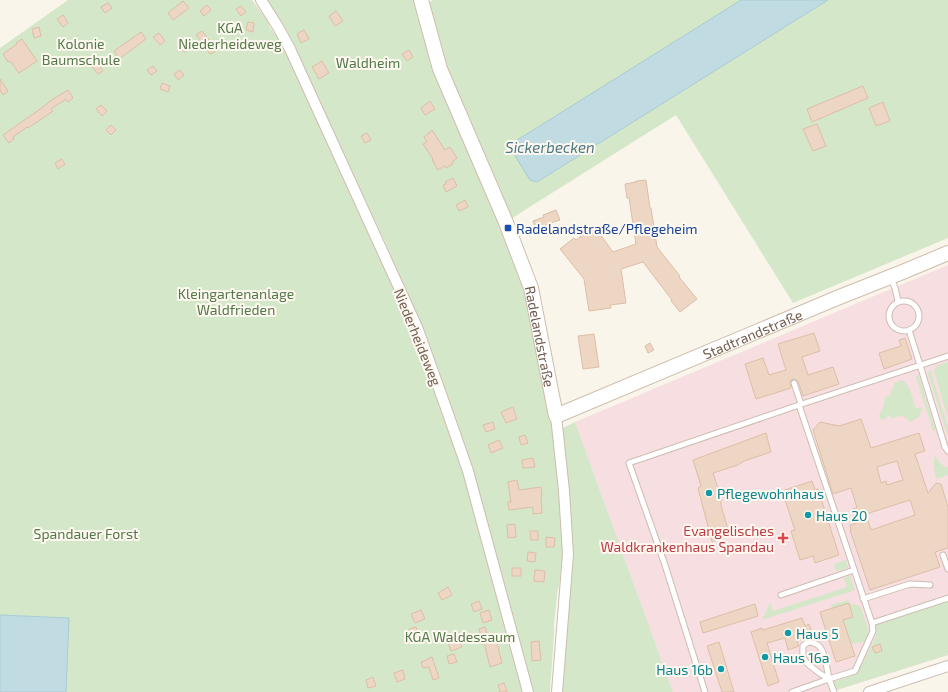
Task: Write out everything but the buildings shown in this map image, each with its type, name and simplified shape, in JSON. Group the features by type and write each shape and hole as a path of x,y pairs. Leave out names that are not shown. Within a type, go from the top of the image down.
{"street":[{"name":"Niederheideweg","path":"261,0 290,49 417,327 468,471 528,692"},
{"name":"Radelandstraße","path":"421,0 440,69 505,220 531,288 559,430 568,554 557,692"},
{"name":"Stadtrandstraße","path":"556,416 948,253"},
{"path":"869,692 948,666"}],"lane":[{"path":"891,277 898,301"},
{"path":"898,301 911,302 918,310 919,320 917,324 908,330 899,330 891,324 889,314 890,310 898,301"},
{"path":"908,330 945,447 948,451"},
{"path":"705,692 664,562 629,463 800,404 948,356"},
{"path":"792,692 855,671 873,631 872,623 794,383"},
{"path":"944,555 948,569"},
{"path":"781,595 854,570"},
{"path":"863,599 910,584 930,585"},
{"path":"872,623 948,598"},
{"path":"829,679 822,676 804,659 802,651 803,646 808,642 813,642 820,646 834,692"}],"shaded area":[{"name":"Evangelisches Waldkrankenhaus Spandau","path":"948,265 948,655 831,692 673,692 575,422"}],"green space":[{"path":"68,0 252,0 275,34 278,34 450,404 436,365 385,242 283,24 266,0 414,0 524,284 554,439 563,553 554,624 550,692 66,692 69,618 0,615 0,48"},
{"path":"433,0 741,0 514,142 537,182 828,0 948,0 948,238 793,303 676,115 509,220 442,68 425,5"},
{"path":"948,362 948,418 934,371 936,366"},
{"path":"930,369 948,427 948,436 928,374"},
{"path":"915,374 919,377 936,431 933,431"},
{"path":"902,380 909,389 915,407 921,407 923,411 920,413 919,417 910,422 902,416 897,416 893,419 888,415 884,420 880,419 879,415 883,408 885,397 890,396 894,383"},
{"path":"575,422 673,692 557,692 568,554 559,430"},
{"path":"935,455 943,466 948,467 948,475 937,479 934,467"},
{"path":"846,560 848,568 836,571 834,564"},
{"path":"850,576 855,590 762,620 770,603 773,611 847,587 844,578"},
{"path":"848,600 849,603 832,609 831,605"},
{"path":"948,601 948,655 836,690 833,682 857,674 876,637 875,627 878,623"},
{"path":"854,604 861,607 869,633 864,642 851,644 843,620 853,616 850,605"}],"water":[{"name":"Sickerbecken","path":"741,0 828,0 537,182 530,180 512,151 514,142"},
{"path":"0,615 69,618 66,692 0,692"}],"place":[{"name":"Radelandstraße/Pflegeheim","path":"508,228"},
{"name":"Pflegewohnhaus","path":"709,493"},
{"name":"Haus 20","path":"808,515"},
{"name":"Evangelisches Waldkrankenhaus Spandau","path":"783,538"},
{"name":"Haus 5","path":"788,633"},
{"name":"Haus 16a","path":"765,657"},
{"name":"Haus 16b","path":"721,669"}],"park label":[{"name":"KGA Niederheideweg","path":"230,36"},
{"name":"Kolonie Baumschule","path":"81,52"},
{"name":"Waldheim","path":"368,62"},
{"name":"Kleingartenanlage Waldfrieden","path":"236,302"},
{"name":"Spandauer Forst","path":"86,533"},
{"name":"KGA Waldessaum","path":"460,636"}]}
